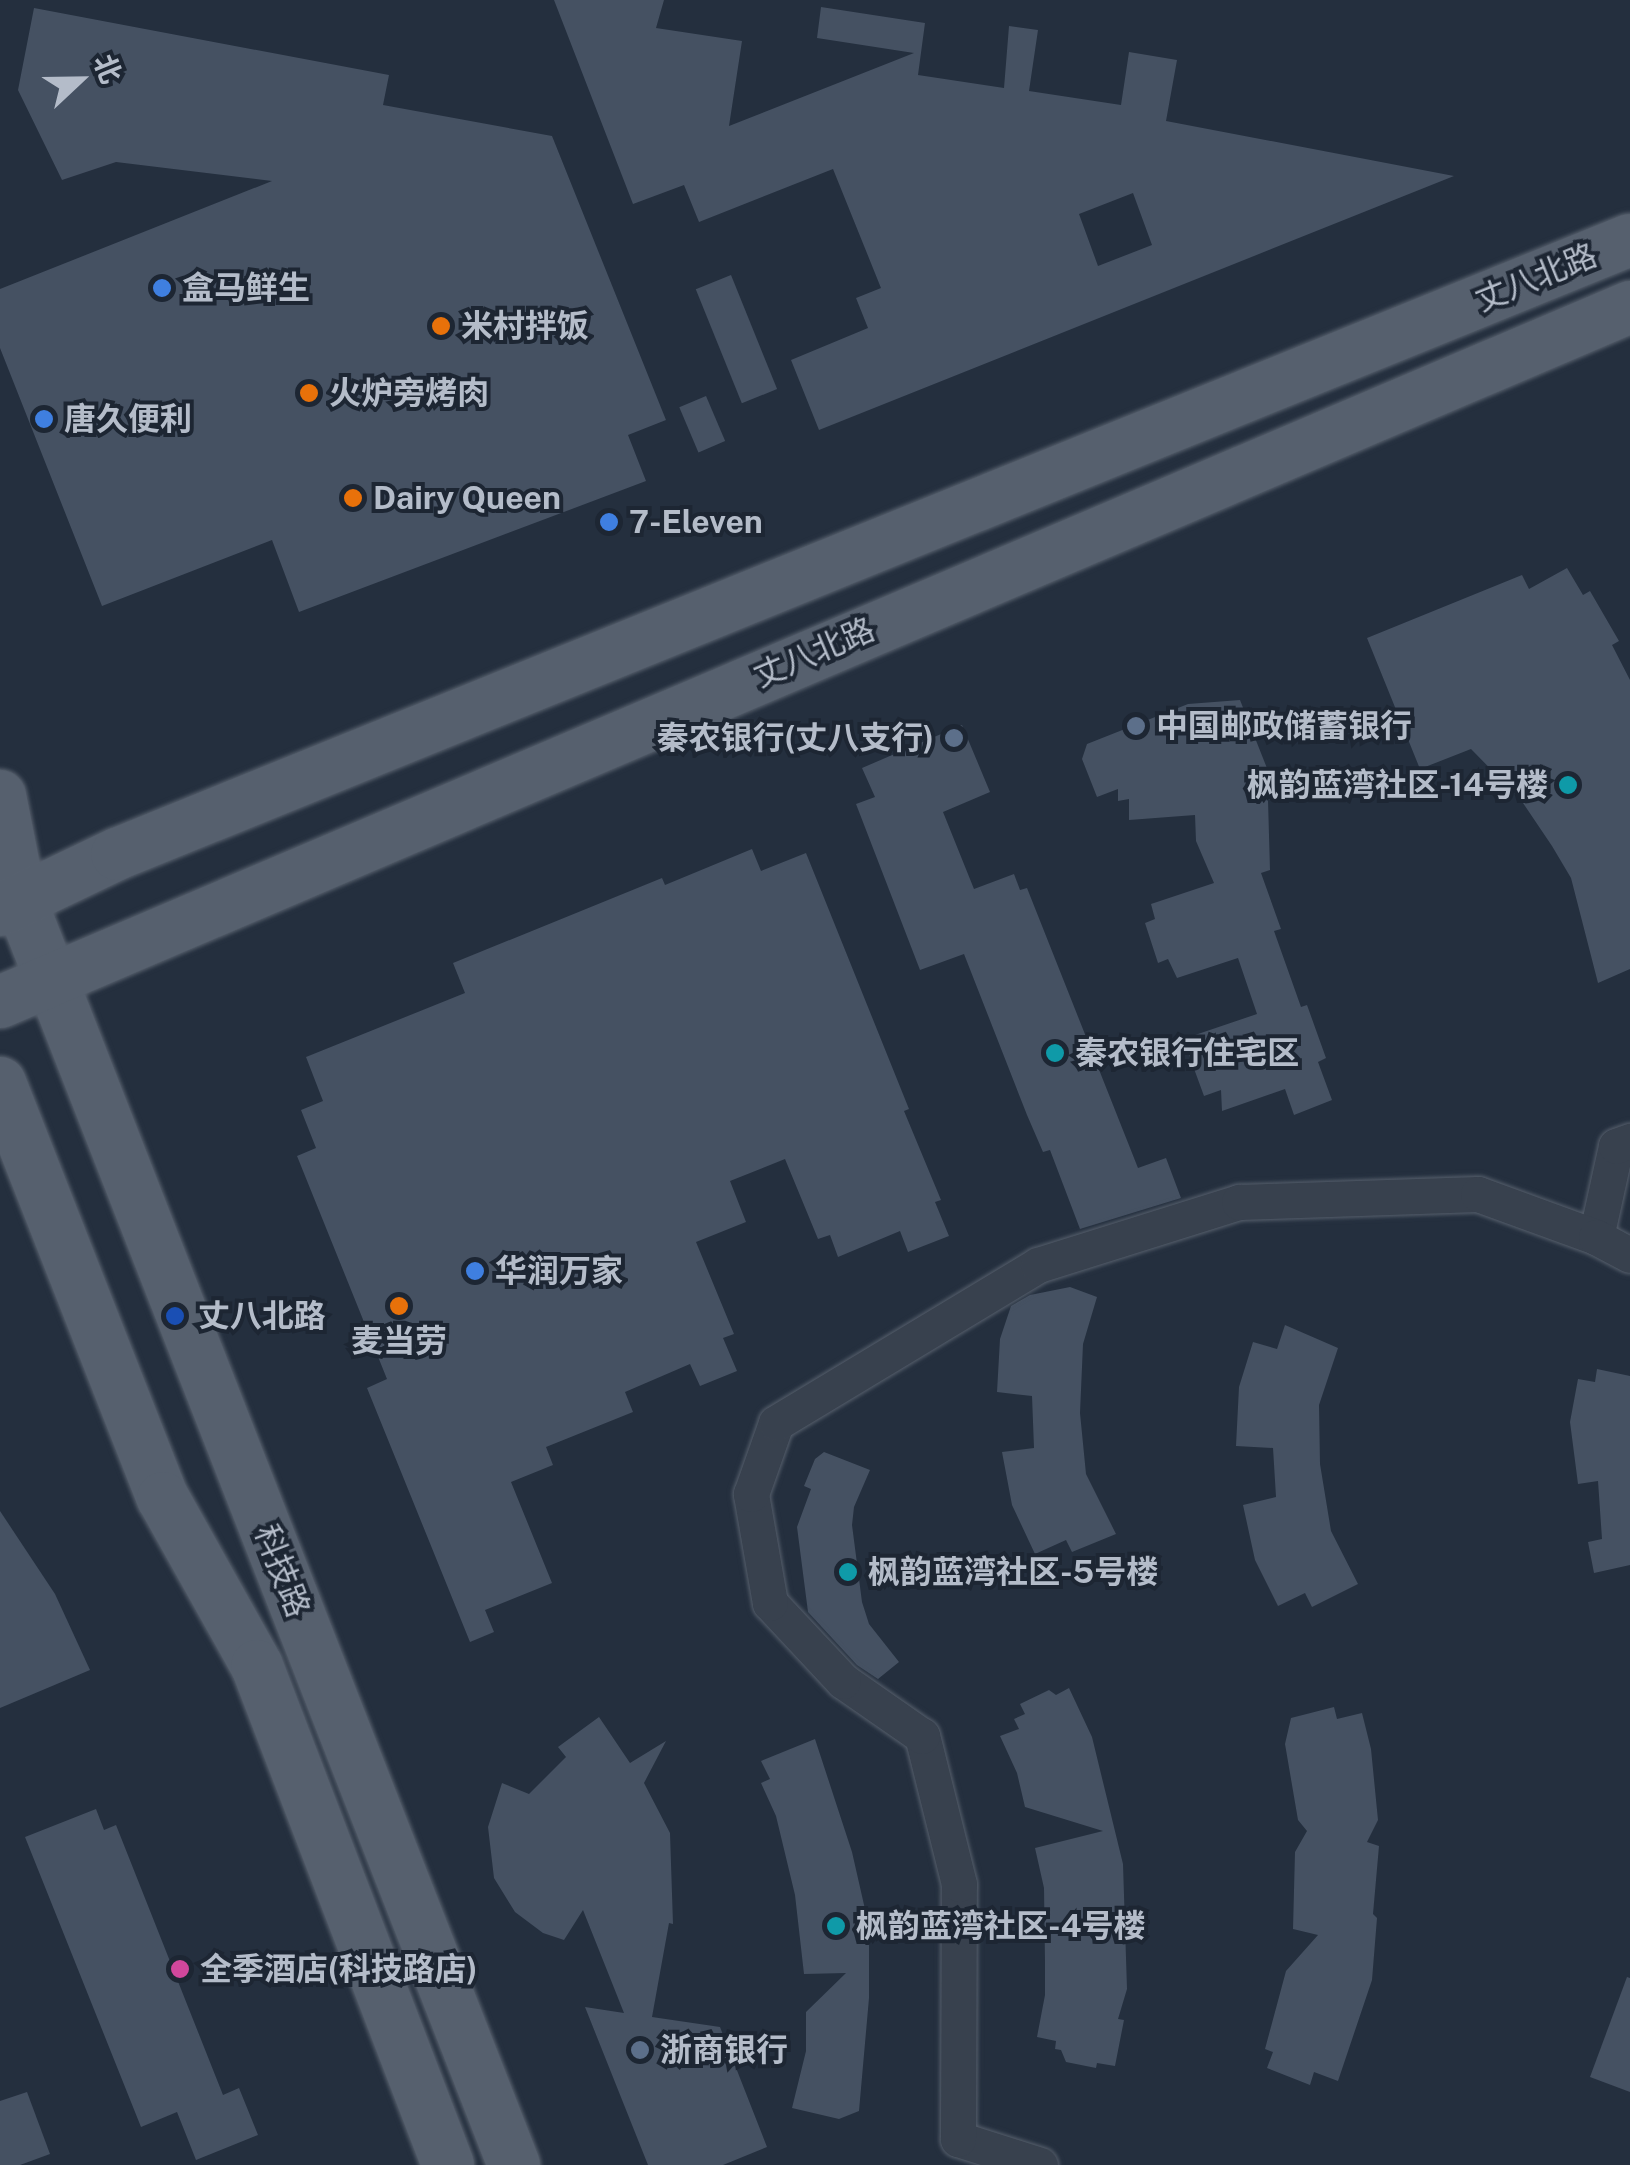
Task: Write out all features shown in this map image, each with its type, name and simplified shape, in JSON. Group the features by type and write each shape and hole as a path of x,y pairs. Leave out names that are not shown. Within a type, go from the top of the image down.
{"main road":[{"name":"丈八北路","path":"10,906 116,854 1630,240"},
{"name":"丈八北路","path":"0,1002 1630,307"},
{"name":"科技路","path":"0,796 10,906 52,977 514,2165"},
{"name":"科技路","path":"0,1082 162,1498 258,1666 448,2165"}],"street":[{"path":"1596,1238 1616,1146 1630,1140"},
{"path":"1040,2165 958,2138 958,1884 922,1736 843,1681 770,1603 751,1494 776,1422 1038,1264 1239,1202 1478,1194 1596,1238 1630,1255"}],"building":[{"path":"554,0 664,0 656,28 742,41 729,126 914,53 817,38 821,7 925,23 918,75 1004,88 1009,26 1038,30 1029,91 1121,105 1129,52 1177,60 1166,121 1454,176 819,430 791,360 868,328 856,298 881,288 833,169 699,222 684,185 633,204","holes":["1133,193 1152,245 1098,266 1079,214"]},
{"path":"34,8 389,75 383,105 552,136 666,420 628,435 646,481 299,612 272,540 102,606 0,348 0,289 272,181 116,162 62,180 18,90"},
{"path":"731,275 777,389 742,403 696,289"},
{"path":"706,396 725,441 698,452 679,407"},
{"name":"枫韵蓝湾社区-14号楼","path":"1567,568 1583,595 1590,591 1619,641 1612,645 1630,680 1630,969 1598,983 1571,878 1552,846 1521,800 1471,749 1420,769 1367,638 1522,575 1529,589"},
{"path":"1240,700 1278,796 1268,800 1270,870 1261,873 1281,929 1274,931 1301,1007 1307,1005 1326,1058 1318,1062 1332,1100 1294,1115 1285,1089 1222,1111 1221,1090 1204,1096 1189,1055 1201,1050 1195,1035 1257,1014 1238,958 1177,978 1168,959 1158,963 1145,923 1155,919 1151,904 1214,883 1196,841 1195,815 1129,820 1129,799 1118,801 1118,789 1097,797 1082,759 1087,744 1188,704"},
{"path":"962,725 990,792 943,812 974,889 1014,874 1020,890 1027,888 1138,1168 1166,1158 1181,1198 1080,1229 1050,1150 1043,1152 1027,1115 964,954 920,970 856,804 875,797 862,768"},
{"path":"752,849 761,871 806,853 909,1109 904,1111 941,1200 935,1202 949,1236 908,1252 900,1231 838,1257 830,1235 818,1239 785,1159 730,1181 746,1222 696,1242 734,1334 723,1338 737,1371 700,1386 690,1364 625,1392 633,1412 546,1447 553,1465 511,1482 552,1583 485,1610 494,1632 470,1642 367,1388 387,1379 297,1156 316,1148 301,1110 323,1101 306,1057 465,993 453,963 662,878 665,885"},
{"path":"1070,1287 1097,1297 1083,1344 1080,1413 1086,1474 1116,1534 1072,1552 1066,1540 1035,1554 1012,1505 1002,1452 1034,1448 1032,1396 997,1392 1000,1339 1011,1306 1030,1295"},
{"path":"1285,1325 1338,1348 1319,1405 1320,1464 1331,1531 1358,1584 1312,1607 1305,1593 1278,1606 1255,1560 1243,1505 1276,1497 1273,1448 1236,1446 1239,1387 1253,1342 1277,1349"},
{"path":"1597,1369 1630,1376 1630,1565 1594,1573 1588,1542 1602,1539 1598,1481 1578,1484 1570,1422 1578,1379 1595,1382"},
{"name":"枫韵蓝湾社区-5号楼","path":"824,1452 870,1470 854,1507 852,1525 862,1602 869,1624 899,1662 878,1679 857,1665 808,1612 797,1527 811,1489 804,1486 815,1459"},
{"path":"0,1511 55,1594 90,1670 0,1708"},
{"path":"1069,1688 1092,1737 1123,1864 1127,1989 1118,2019 1124,2020 1115,2066 1097,2063 1096,2068 1066,2062 1061,2050 1055,2049 1056,2041 1037,2037 1045,1995 1045,1963 1044,1888 1035,1848 1103,1831 1025,1807 1017,1773 1000,1736 1019,1729 1014,1719 1025,1714 1020,1704 1049,1690 1056,1695"},
{"path":"1334,1707 1337,1719 1362,1713 1371,1749 1378,1820 1367,1842 1379,1846 1373,1914 1377,1918 1372,1980 1338,2081 1314,2072 1310,2085 1267,2068 1273,2052 1265,2049 1286,1971 1318,1935 1293,1929 1295,1852 1307,1831 1298,1820 1285,1744 1291,1718"},
{"path":"599,1717 630,1763 666,1741 644,1783 670,1833 673,1924 669,1923 652,2017 720,2027 767,2147 723,2165 648,2165 585,2007 624,2013 583,1910 564,1940 543,1933 515,1912 494,1878 488,1827 502,1783 529,1794 566,1757 558,1747"},
{"name":"枫韵蓝湾社区-4号楼","path":"815,1739 852,1852 867,1918 901,1925 869,1938 869,1998 859,2111 839,2119 792,2108 806,2051 806,2012 846,1973 804,1974 795,1895 776,1816 761,1783 770,1779 761,1761"},
{"path":"96,1809 104,1830 116,1825 223,2095 239,2088 258,2135 196,2160 177,2112 141,2127 25,1837"},
{"path":"1627,1977 1630,1978 1630,2092 1590,2077"},
{"path":"27,2092 50,2154 20,2165 0,2165 0,2101"}],"place":[{"name":"盒马鲜生","path":"162,288"},
{"name":"米村拌饭","path":"441,326"},
{"name":"火炉旁烤肉","path":"309,393"},
{"name":"唐久便利","path":"44,419"},
{"name":"Dairy Queen","path":"353,498"},
{"name":"7-Eleven","path":"609,522"},
{"name":"中国邮政储蓄银行","path":"1136,726"},
{"name":"秦农银行(丈八支行)","path":"954,738"},
{"name":"枫韵蓝湾社区-14号楼","path":"1568,785"},
{"name":"秦农银行住宅区","path":"1055,1053"},
{"name":"华润万家","path":"475,1271"},
{"name":"麦当劳","path":"399,1306"},
{"name":"丈八北路","path":"175,1316"},
{"name":"枫韵蓝湾社区-5号楼","path":"848,1572"},
{"name":"枫韵蓝湾社区-4号楼","path":"836,1926"},
{"name":"全季酒店(科技路店)","path":"180,1969"},
{"name":"浙商银行","path":"640,2050"}]}
